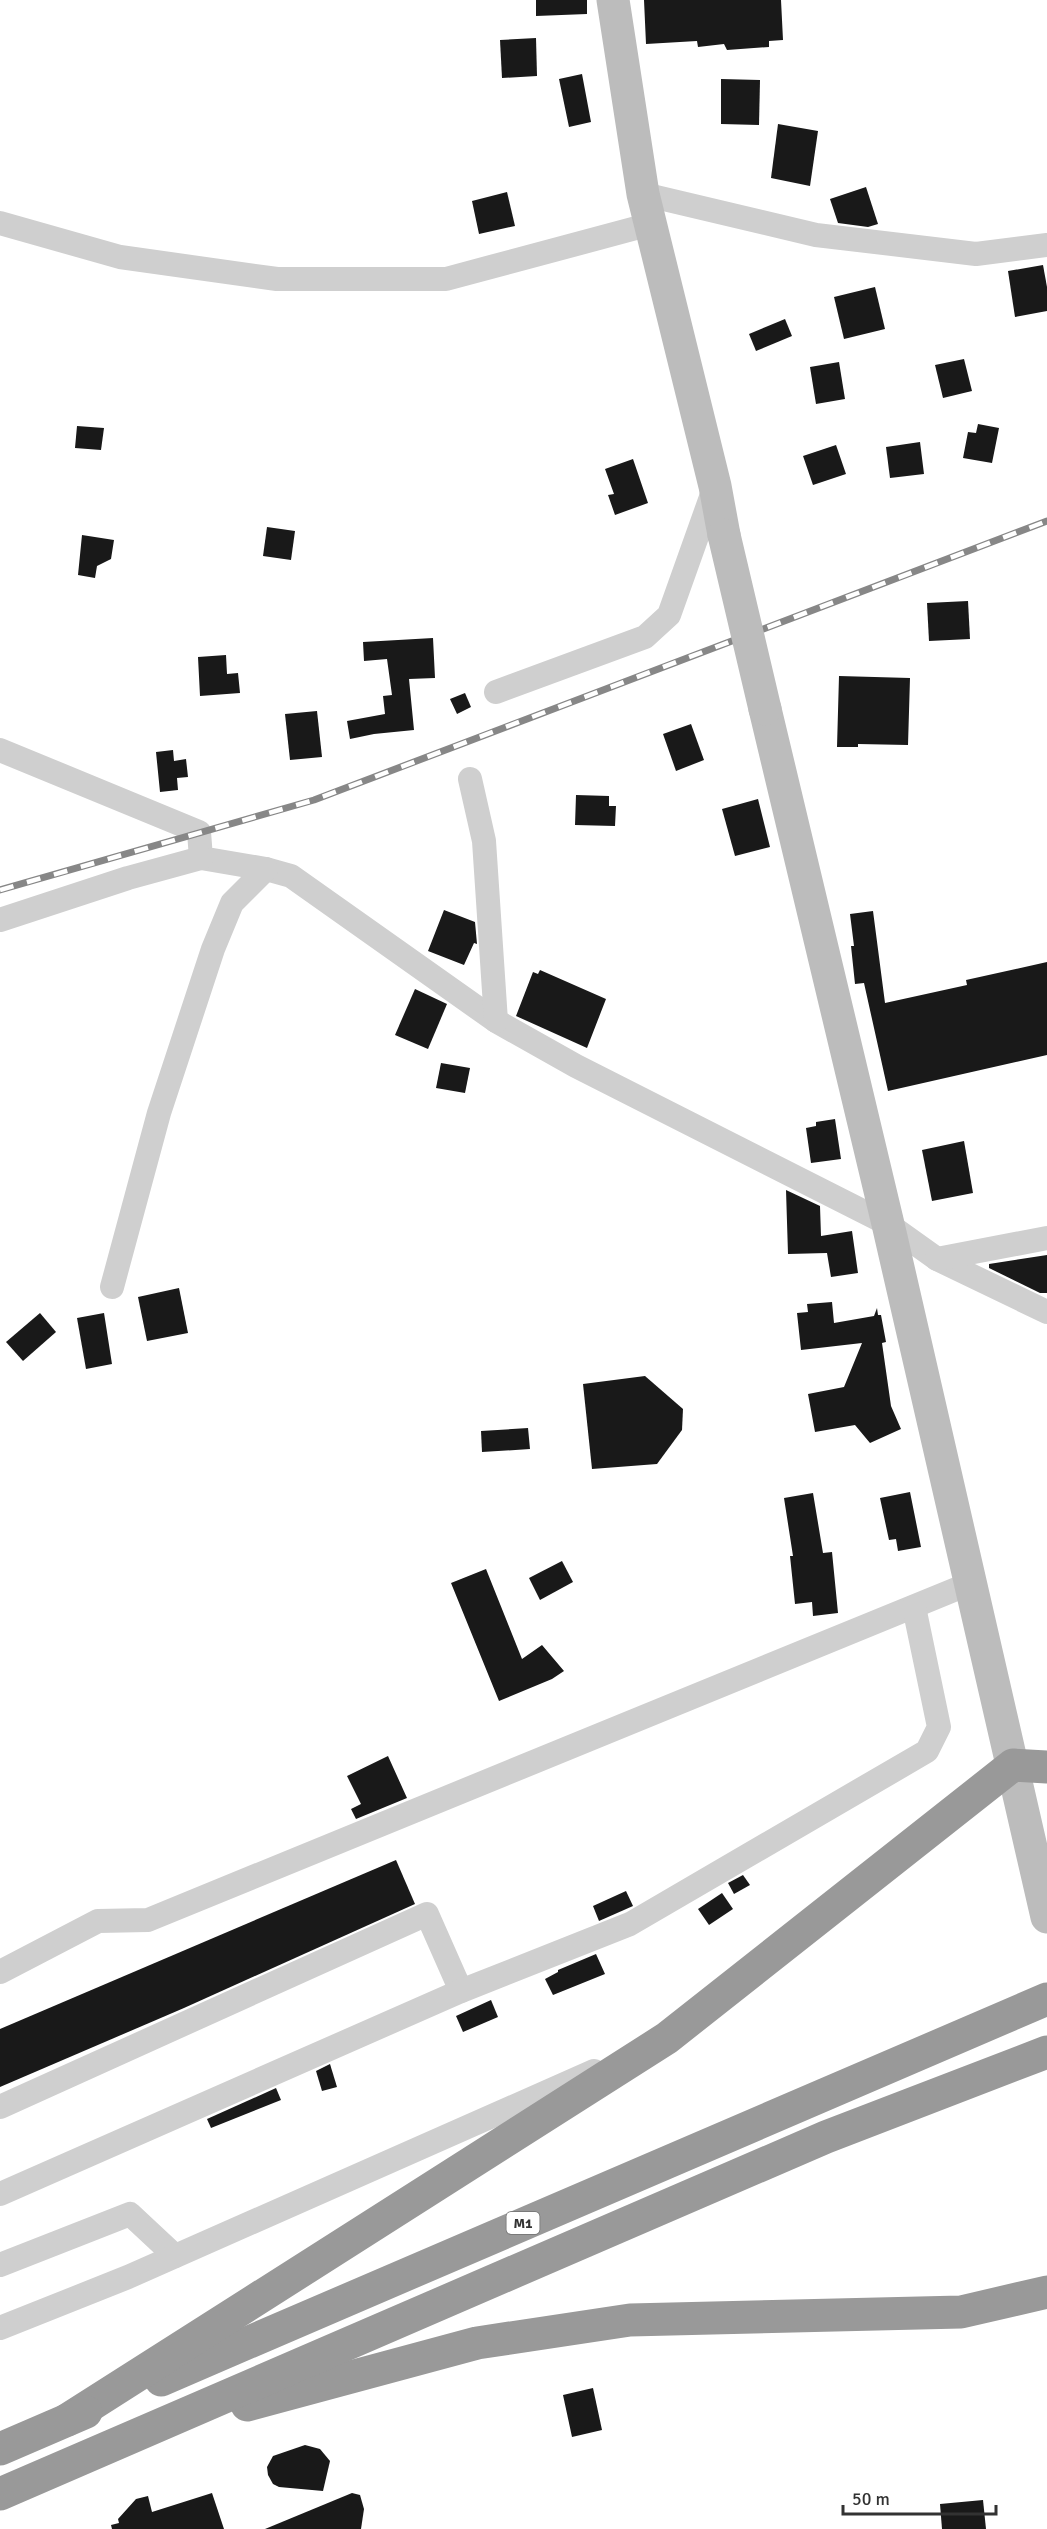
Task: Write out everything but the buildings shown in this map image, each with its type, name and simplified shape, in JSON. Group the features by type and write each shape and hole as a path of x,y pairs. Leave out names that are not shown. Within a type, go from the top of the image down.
{"highway":[{"path":"67,2420 667,2038 1013,1765 1047,1767"},
{"name":"M1","path":"0,2449 1047,1999"},
{"path":"0,2494 825,2137 1047,2052"},
{"path":"135,2435 477,2343 630,2320 962,2312 1047,2292"}],"main road":[{"path":"613,0 647,209 715,486 724,536 888,1224 1045,1907"}],"street":[{"path":"0,223 120,257 277,279 446,279 647,209 816,235 976,254 1047,245"},
{"path":"496,692 645,637 669,615 715,486"},
{"path":"0,750 199,832 201,858"},
{"path":"470,779 484,842 496,1021"},
{"path":"0,920 201,858 266,869 291,876 496,1021 576,1066 888,1224 937,1259 1047,1312"},
{"path":"112,1287 159,1113 213,949 232,903 266,869"},
{"path":"937,1259 1047,1238"},
{"path":"0,1972 98,1921 148,1920 971,1583"},
{"path":"0,2194 461,1990 630,1924 927,1751 939,1726 914,1607"},
{"path":"0,2107 427,1914 461,1990"},
{"path":"0,2328 175,2256 667,2038"},
{"path":"0,2265 130,2214 175,2256"}],"railway":[{"path":"0,890 314,800 1047,521"}]}
